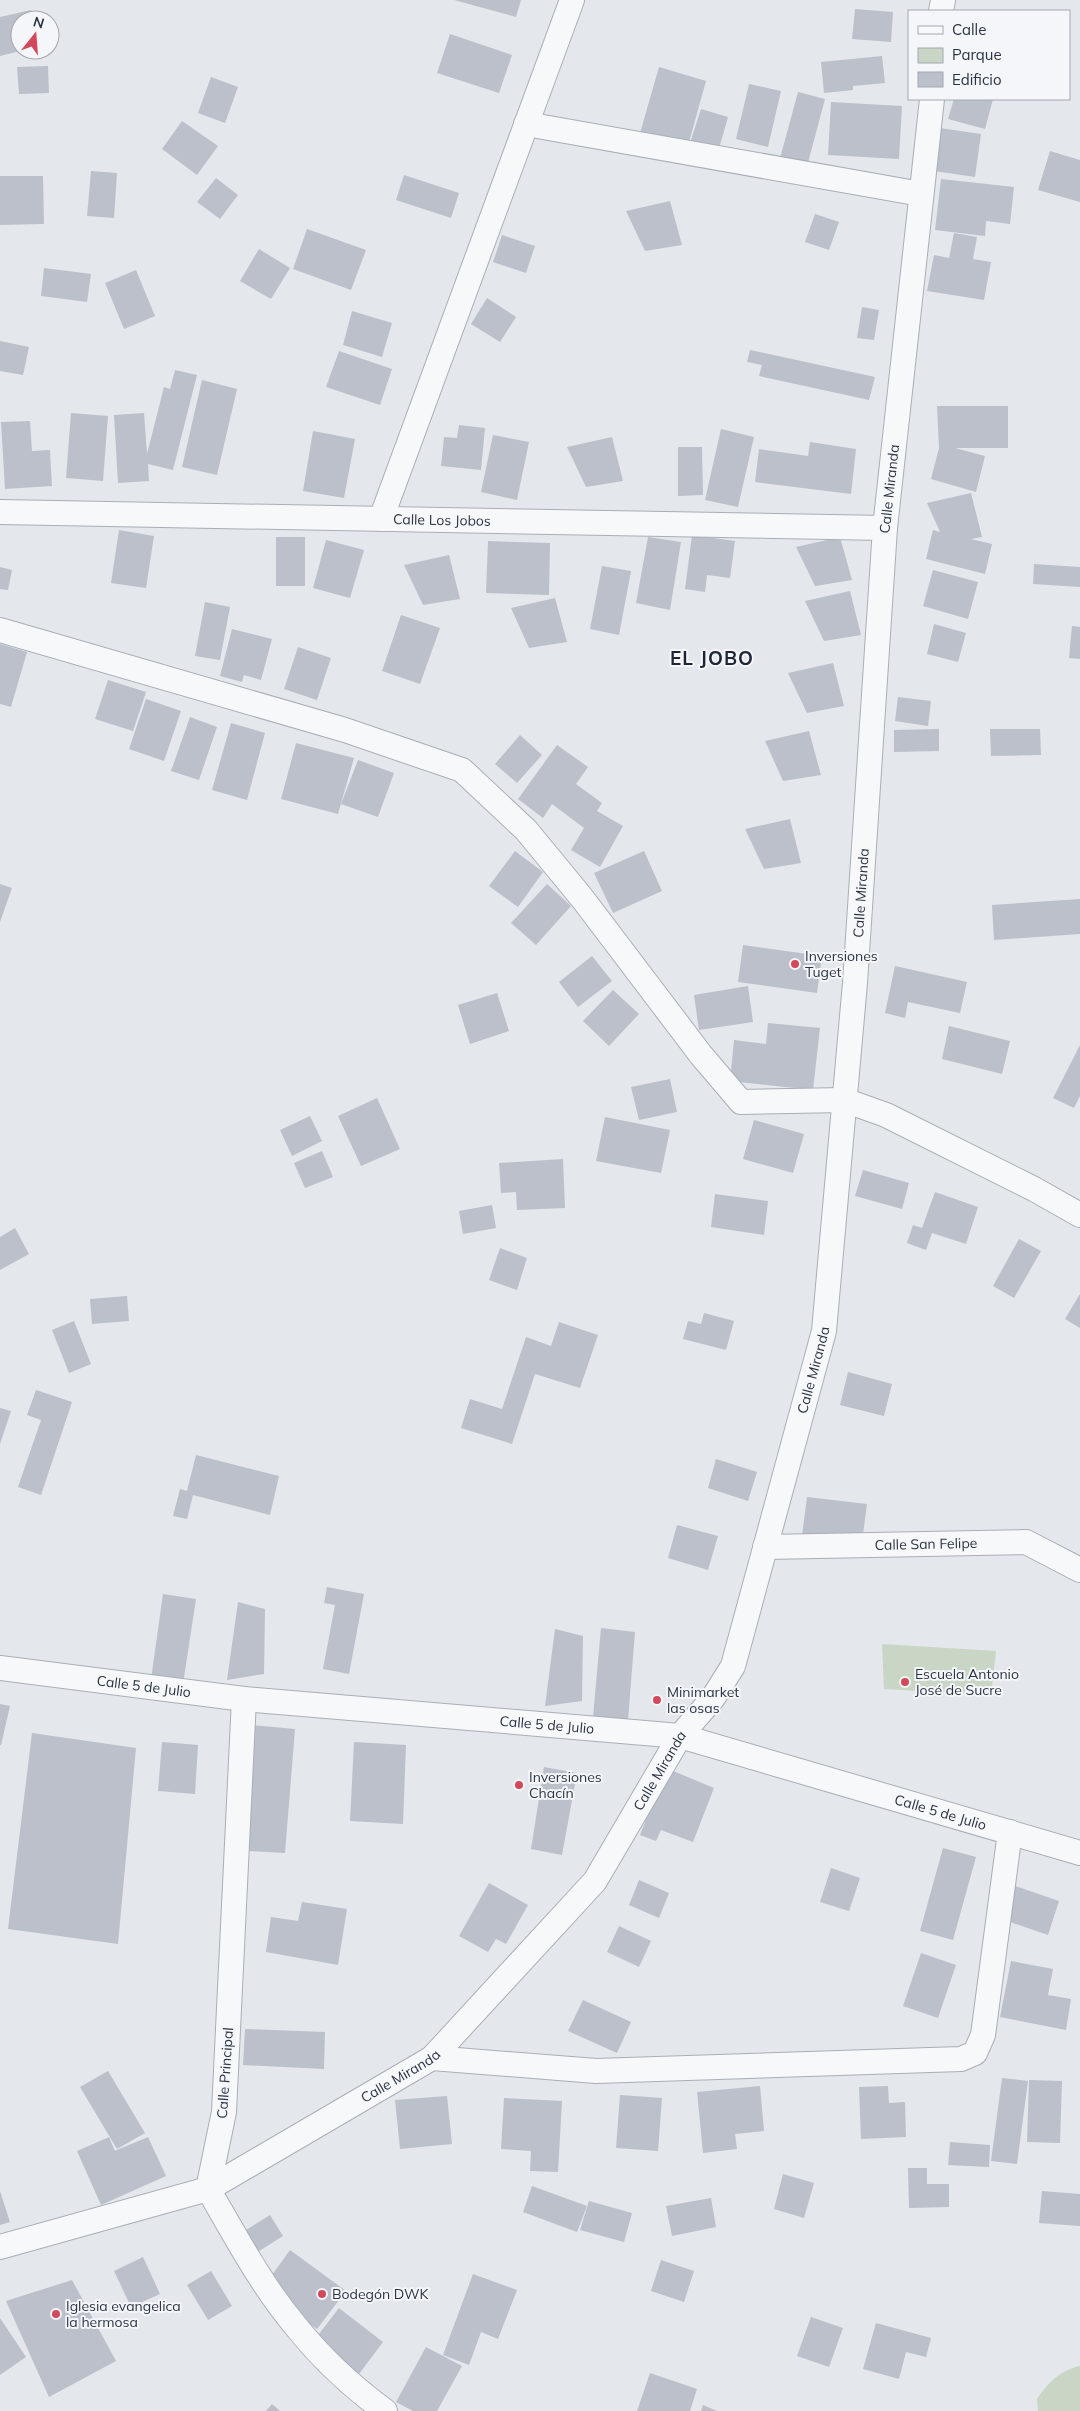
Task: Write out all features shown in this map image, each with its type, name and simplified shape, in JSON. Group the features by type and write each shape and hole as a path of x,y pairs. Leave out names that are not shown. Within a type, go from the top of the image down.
{"street":[{"path":"381,519 572,0"},
{"name":"Calle Miranda","path":"0,2247 208,2189 432,2058 596,1881 680,1736 713,1698 733,1666 824,1331 855,983 885,528 932,100"},
{"path":"526,124 921,194"},
{"name":"Calle Los Jobos","path":"0,512 885,528"},
{"path":"0,630 344,730 462,770 526,830 582,898 701,1056 741,1102 844,1100 886,1115 1034,1189 1080,1215"},
{"name":"Calle San Felipe","path":"765,1547 1026,1542 1080,1570"},
{"name":"Calle 5 de Julio","path":"0,1668 244,1699 680,1736 1080,1853"},
{"name":"Calle Principal","path":"208,2189 224,2112 244,1699"},
{"path":"432,2058 596,2071 961,2059 975,2053 984,2035 1010,1832"},
{"path":"208,2189 246,2254 293,2324 332,2367 384,2411"}],"green space":[{"path":"882,1644 996,1651 991,1695 884,1689"},
{"path":"1080,2366 1080,2411 1038,2411 1037,2399 1050,2383 1066,2371"}],"building":[{"path":"454,0 521,0 516,17"},
{"path":"855,9 893,12 891,42 852,39"},
{"path":"10,15 10,54 0,56 0,17"},
{"path":"450,34 512,55 499,93 437,73"},
{"path":"882,56 885,83 853,86 853,90 824,93 821,62"},
{"path":"48,66 49,93 19,94 17,67"},
{"path":"659,67 706,81 686,153 638,140"},
{"path":"211,77 238,87 225,123 198,113"},
{"path":"749,84 781,91 768,147 736,139"},
{"path":"798,92 825,99 806,170 779,162"},
{"path":"954,100 993,100 985,129 948,119"},
{"path":"831,102 902,106 899,159 828,155"},
{"path":"701,109 728,117 718,152 690,143"},
{"path":"182,121 218,146 197,175 162,149"},
{"path":"940,128 981,134 975,177 934,171"},
{"path":"1050,151 1080,160 1080,202 1038,190"},
{"path":"91,171 117,173 114,218 87,216"},
{"path":"404,175 459,193 451,218 396,200"},
{"path":"0,176 43,176 44,224 0,225"},
{"path":"216,178 238,195 220,219 197,202"},
{"path":"941,179 1014,187 1010,224 986,221 985,236 935,230"},
{"path":"670,201 682,245 645,251 626,211"},
{"path":"815,214 839,222 829,250 805,242"},
{"path":"307,229 366,250 351,290 293,269"},
{"path":"954,233 977,237 973,259 991,262 984,300 927,291 934,255 949,258"},
{"path":"502,235 535,246 526,273 493,262"},
{"path":"259,249 290,268 271,299 240,281"},
{"path":"44,268 91,274 87,302 41,296"},
{"path":"136,270 155,316 124,329 105,283"},
{"path":"487,298 516,317 500,342 471,324"},
{"path":"862,307 879,310 874,340 857,338"},
{"path":"352,311 392,323 382,357 343,345"},
{"path":"0,341 29,347 23,375 0,371"},
{"path":"750,350 875,377 869,400 759,376 762,365 747,362"},
{"path":"339,351 392,369 380,405 326,387"},
{"path":"175,370 197,375 173,470 148,464 149,481 118,483 114,415 144,413 147,454 164,387 170,389"},
{"path":"202,380 237,389 217,475 182,467"},
{"path":"937,406 1008,406 1008,448 955,448 985,456 976,492 931,479 939,448"},
{"path":"71,413 108,416 103,481 66,478"},
{"path":"30,421 32,451 50,450 52,486 5,489 1,422"},
{"path":"459,425 485,428 481,470 441,466 444,437 457,438"},
{"path":"721,429 754,437 738,507 705,500"},
{"path":"313,431 355,439 344,498 303,491"},
{"path":"493,435 529,442 517,500 481,492"},
{"path":"612,437 623,481 586,487 567,447"},
{"path":"810,442 856,449 851,494 755,482 759,449 808,456"},
{"path":"678,447 702,447 703,495 678,496"},
{"path":"971,493 982,537 971,539 992,544 985,574 926,559 933,530 940,532 927,503"},
{"path":"119,530 154,536 146,588 111,583"},
{"path":"692,535 735,541 730,578 707,575 705,592 685,589"},
{"path":"276,537 305,537 305,586 276,586"},
{"path":"648,537 681,542 670,610 636,603"},
{"path":"840,537 852,580 815,586 796,547"},
{"path":"326,540 364,550 350,598 313,588"},
{"path":"488,541 550,543 549,595 486,593"},
{"path":"449,555 460,599 423,605 404,565"},
{"path":"1034,564 1080,567 1080,587 1033,584"},
{"path":"602,566 631,571 619,635 590,629"},
{"path":"0,567 12,570 8,590 0,589"},
{"path":"933,570 978,582 968,619 923,606"},
{"path":"850,591 861,635 824,641 805,601"},
{"path":"555,598 567,642 529,648 511,608"},
{"path":"205,602 230,607 220,660 195,656"},
{"path":"401,615 440,628 420,684 382,671"},
{"path":"934,624 966,633 958,662 927,654"},
{"path":"1072,626 1080,627 1080,659 1069,658"},
{"path":"232,629 272,639 261,680 244,675 242,682 220,676"},
{"path":"0,644 27,652 11,707 0,704"},
{"path":"298,647 331,658 317,700 284,689"},
{"path":"833,663 844,706 807,713 788,673"},
{"path":"108,680 146,692 133,731 95,719"},
{"path":"898,697 931,701 928,726 895,721"},
{"path":"146,699 181,711 164,761 129,749"},
{"path":"190,717 217,727 199,780 171,771"},
{"path":"231,723 265,733 247,800 212,790"},
{"path":"939,729 939,751 894,752 894,730"},
{"path":"990,729 1040,729 1041,755 991,756"},
{"path":"809,731 821,775 783,781 765,741"},
{"path":"520,735 542,755 517,783 495,764"},
{"path":"296,743 354,758 338,814 281,799"},
{"path":"557,745 588,767 576,784 602,803 597,811 623,826 600,867 571,850 584,828 552,804 543,818 518,799"},
{"path":"358,760 394,773 378,817 341,804"},
{"path":"790,819 801,863 764,869 745,829"},
{"path":"515,851 543,872 518,907 489,886"},
{"path":"644,851 662,891 613,913 594,873"},
{"path":"0,884 12,888 0,922"},
{"path":"547,884 571,906 536,945 511,923"},
{"path":"1080,899 1080,934 994,940 992,905"},
{"path":"743,945 822,956 817,993 738,982"},
{"path":"592,956 612,981 578,1007 559,982"},
{"path":"895,966 967,982 960,1013 908,1002 905,1018 885,1013"},
{"path":"748,986 753,1022 699,1030 694,995"},
{"path":"613,990 639,1014 609,1046 583,1021"},
{"path":"497,993 509,1031 470,1044 458,1005"},
{"path":"768,1023 820,1028 813,1090 730,1081 734,1040 766,1044"},
{"path":"949,1026 1010,1041 1002,1074 942,1059"},
{"path":"1080,1045 1080,1096 1074,1108 1053,1098"},
{"path":"670,1079 677,1112 639,1120 631,1087"},
{"path":"377,1098 400,1149 361,1166 338,1116"},
{"path":"310,1116 322,1141 292,1156 280,1130"},
{"path":"605,1117 670,1130 661,1173 596,1161"},
{"path":"754,1120 804,1134 793,1173 743,1159"},
{"path":"322,1151 333,1177 305,1188 294,1163"},
{"path":"563,1159 565,1208 517,1210 516,1192 501,1193 499,1163"},
{"path":"863,1170 909,1183 902,1209 855,1196"},
{"path":"935,1192 978,1207 966,1244 932,1233 926,1250 907,1243 913,1225 922,1228"},
{"path":"715,1194 768,1201 764,1235 711,1227"},
{"path":"492,1205 496,1228 463,1234 459,1211"},
{"path":"15,1228 29,1254 0,1270 0,1237"},
{"path":"1019,1239 1041,1251 1014,1298 993,1286"},
{"path":"500,1248 527,1258 517,1290 489,1280"},
{"path":"1080,1294 1080,1328 1065,1319"},
{"path":"127,1296 129,1321 92,1324 90,1299"},
{"path":"704,1313 734,1321 726,1350 683,1339 688,1321 701,1324"},
{"path":"74,1321 91,1364 69,1373 52,1330"},
{"path":"559,1322 598,1335 580,1388 535,1374 512,1444 461,1428 470,1399 502,1409 526,1337 551,1346"},
{"path":"848,1372 892,1384 884,1416 840,1405"},
{"path":"36,1390 72,1402 41,1495 18,1487 41,1420 27,1415"},
{"path":"0,1408 11,1411 0,1444"},
{"path":"196,1455 279,1476 270,1515 193,1495 187,1519 173,1516 180,1489 187,1491"},
{"path":"716,1459 757,1472 748,1501 708,1488"},
{"path":"807,1497 867,1504 862,1542 802,1536"},
{"path":"677,1525 718,1536 708,1570 668,1558"},
{"path":"327,1587 364,1594 349,1674 323,1669 335,1605 324,1603"},
{"path":"163,1594 196,1599 183,1684 151,1679"},
{"path":"238,1602 265,1609 264,1674 227,1680"},
{"path":"601,1628 635,1632 628,1720 593,1717"},
{"path":"555,1629 583,1636 582,1701 545,1706"},
{"path":"0,1704 10,1706 1,1745 0,1745"},
{"path":"252,1725 295,1729 285,1853 247,1851 251,1800 245,1800"},
{"path":"32,1733 136,1748 118,1944 8,1929"},
{"path":"162,1742 198,1745 195,1794 158,1791"},
{"path":"354,1742 406,1745 403,1824 350,1821"},
{"path":"544,1767 577,1773 562,1855 531,1849"},
{"path":"666,1768 714,1788 693,1842 661,1830 656,1841 640,1835"},
{"path":"943,1848 976,1857 953,1940 920,1931"},
{"path":"831,1868 860,1878 849,1911 820,1902"},
{"path":"639,1880 669,1893 659,1918 629,1905"},
{"path":"489,1883 528,1905 506,1944 496,1939 488,1952 459,1936"},
{"path":"1015,1886 1059,1901 1048,1935 1004,1920"},
{"path":"302,1902 347,1909 338,1965 266,1952 271,1917 298,1921"},
{"path":"619,1926 651,1941 639,1967 607,1952"},
{"path":"921,1953 956,1965 938,2018 903,2006"},
{"path":"1011,1961 1053,1969 1048,1995 1071,1999 1066,2030 1000,2017"},
{"path":"583,2000 631,2022 617,2053 568,2031"},
{"path":"245,2029 325,2032 324,2069 243,2065"},
{"path":"108,2071 145,2133 117,2149 80,2087"},
{"path":"1002,2078 1028,2081 1017,2164 991,2161"},
{"path":"1029,2080 1062,2081 1060,2143 1027,2142"},
{"path":"760,2086 764,2131 735,2134 737,2149 703,2153 697,2092"},
{"path":"888,2086 889,2103 905,2102 906,2137 861,2139 859,2087"},
{"path":"620,2095 662,2098 658,2151 616,2148"},
{"path":"447,2096 452,2144 400,2149 395,2100"},
{"path":"504,2098 562,2101 558,2172 530,2171 531,2151 501,2149"},
{"path":"109,2137 115,2151 148,2137 166,2176 101,2205 77,2151"},
{"path":"950,2142 990,2145 989,2167 948,2165"},
{"path":"908,2168 927,2168 927,2184 949,2184 949,2207 909,2208"},
{"path":"783,2174 814,2183 804,2218 774,2209"},
{"path":"532,2186 587,2206 577,2232 523,2212"},
{"path":"0,2191 10,2222 0,2225"},
{"path":"1042,2191 1080,2194 1080,2226 1039,2223"},
{"path":"711,2198 716,2227 672,2236 666,2206"},
{"path":"589,2201 632,2213 624,2242 580,2230"},
{"path":"270,2215 283,2236 248,2258 235,2237"},
{"path":"290,2250 346,2291 317,2329 262,2289"},
{"path":"143,2257 160,2294 131,2307 114,2271"},
{"path":"661,2260 694,2271 684,2302 651,2291"},
{"path":"211,2271 232,2306 208,2320 187,2285"},
{"path":"473,2274 517,2290 498,2339 481,2332 469,2365 443,2355"},
{"path":"72,2280 116,2361 49,2397 6,2301"},
{"path":"339,2308 383,2342 350,2386 305,2352"},
{"path":"811,2317 843,2328 829,2367 797,2356"},
{"path":"0,2318 26,2357 0,2375"},
{"path":"876,2323 931,2338 926,2357 906,2352 899,2379 863,2369"},
{"path":"426,2347 462,2366 437,2411 413,2411 396,2402"},
{"path":"650,2373 697,2389 690,2411 637,2411"},
{"path":"272,2404 280,2411 266,2411"},
{"path":"703,2405 717,2411 701,2411"}],"place":[{"name":"Inversiones Tuget","path":"795,964"},
{"name":"Escuela Antonio José de Sucre","path":"905,1682"},
{"name":"Minimarket las osas","path":"657,1700"},
{"name":"Inversiones Chacín","path":"519,1785"},
{"name":"Bodegón DWK","path":"322,2294"},
{"name":"Iglesia evangelica la hermosa","path":"56,2314"}],"district":[{"name":"EL JOBO","path":"712,658"}]}
